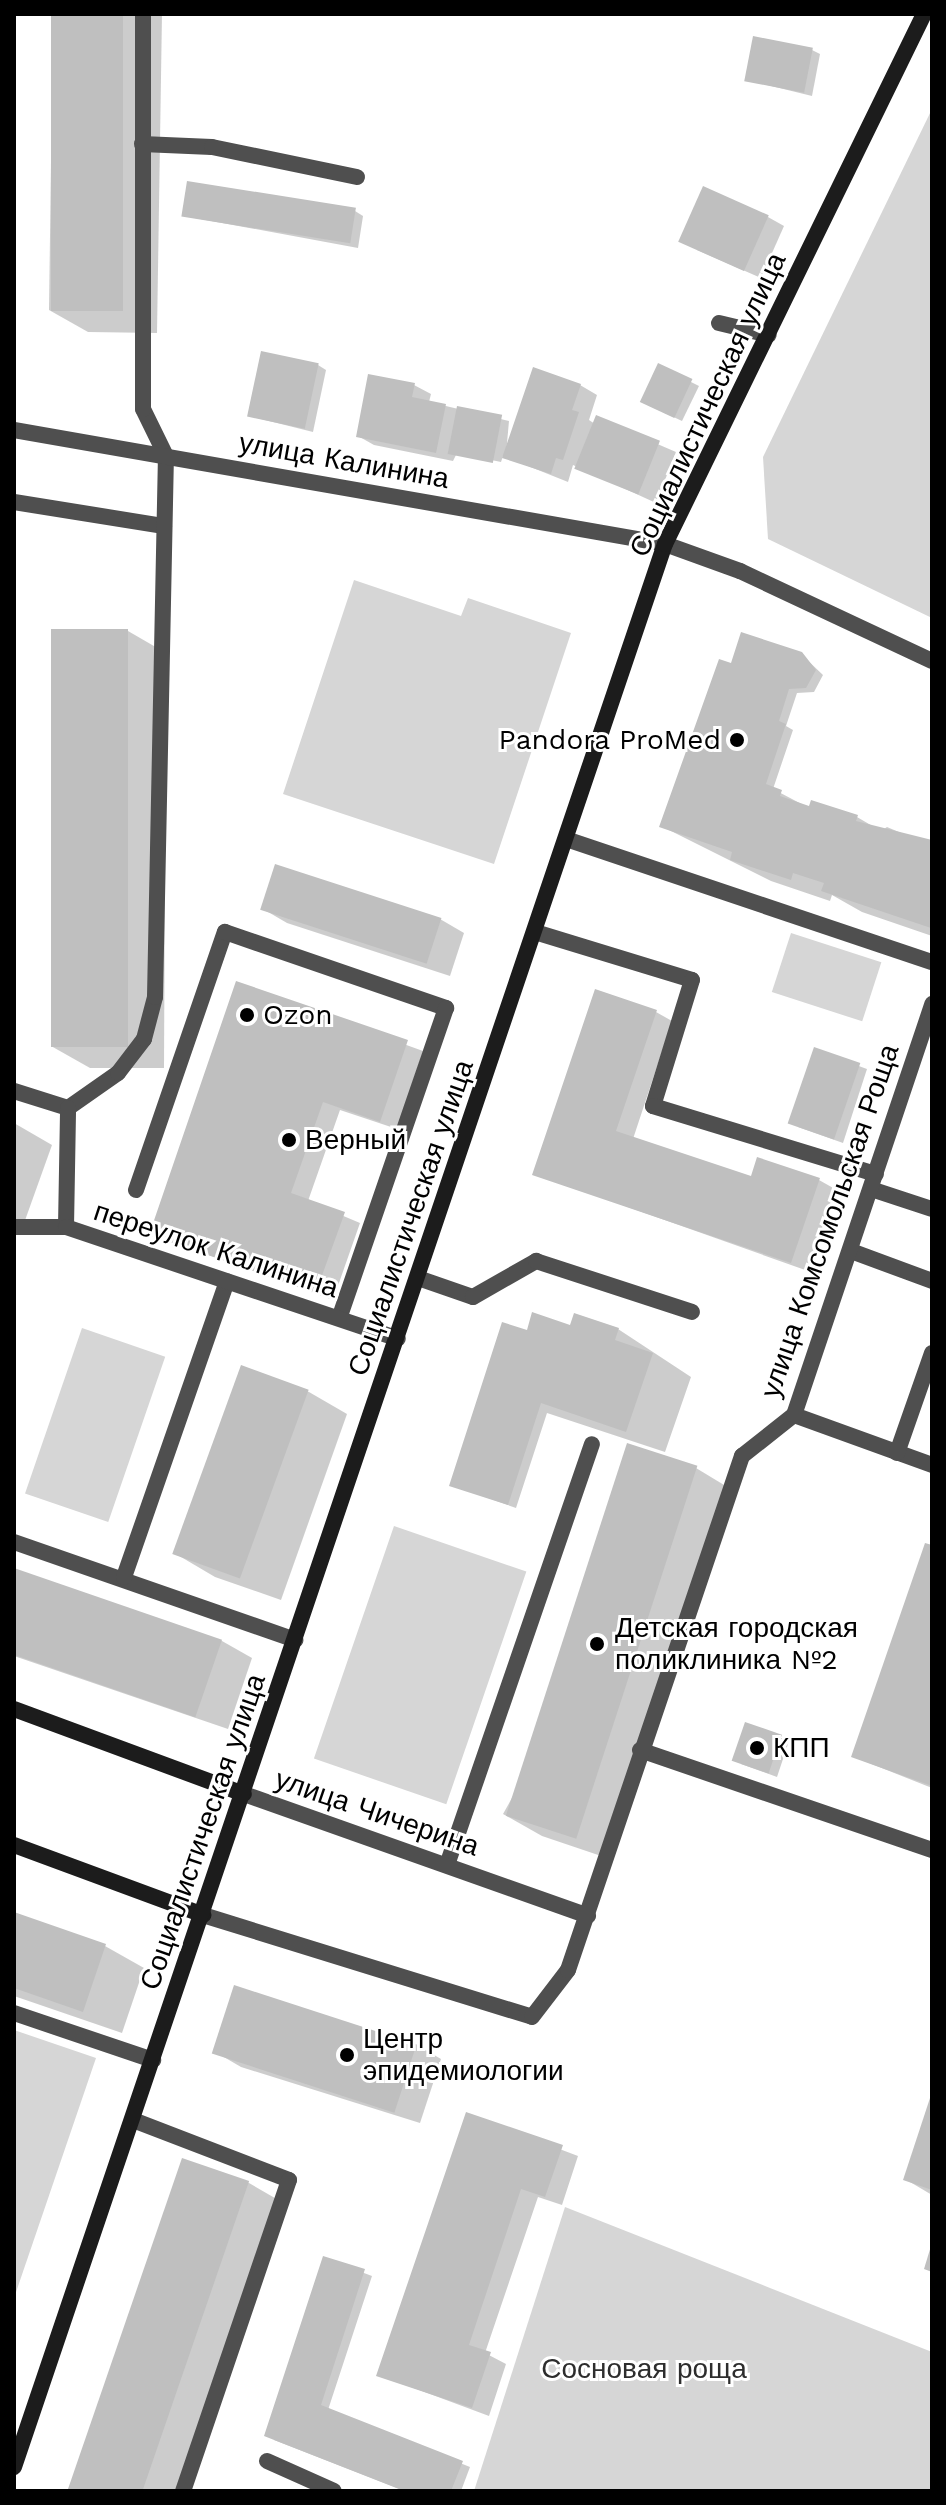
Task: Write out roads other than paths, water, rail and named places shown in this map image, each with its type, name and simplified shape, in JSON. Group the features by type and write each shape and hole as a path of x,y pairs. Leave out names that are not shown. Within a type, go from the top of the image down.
{"street":[{"path":"68,1108 118,1073 144,1039 155,997 166,456 143,409 143,14"},
{"name":"Социалистическая улица","path":"14,2467 665,544 924,14"},
{"path":"142,144 212,147 357,177"},
{"path":"719,323 769,335"},
{"name":"улица Калинина","path":"14,430 665,544 740,571 932,661"},
{"path":"14,502 164,526"},
{"path":"566,839 932,962"},
{"path":"136,1190 225,932 446,1008 339,1318"},
{"path":"535,932 692,980 653,1106 874,1182 932,1209"},
{"name":"улица Комсомольская Роща","path":"203,1915 532,2017 568,1970 742,1456 794,1415 932,1004"},
{"path":"14,1091 68,1108"},
{"path":"66,1227 68,1108"},
{"name":"переулок Калинина","path":"14,1227 66,1227 398,1339"},
{"path":"851,1251 932,1281"},
{"path":"418,1278 473,1297 536,1261 692,1312"},
{"path":"124,1577 227,1281"},
{"path":"897,1453 932,1353"},
{"path":"794,1415 932,1465"},
{"path":"447,1865 592,1444"},
{"path":"14,1542 124,1577 295,1640"},
{"name":"улица Чичерина","path":"14,1709 588,1916"},
{"path":"640,1750 932,1850"},
{"path":"14,1845 203,1915"},
{"path":"14,2013 153,2060"},
{"path":"133,2120 289,2180 183,2491"},
{"path":"267,2461 334,2491"}],"place":[{"name":"Pandora ProMed","path":"737,740"},
{"name":"Ozon","path":"247,1015"},
{"name":"Верный","path":"289,1140"},
{"name":"Детская городская поликлиника №2","path":"597,1644"},
{"name":"КПП","path":"757,1748"},
{"name":"Центр эпидемиологии","path":"347,2055"}],"park label":[{"name":"Сосновая роща","path":"644,2369"}]}
